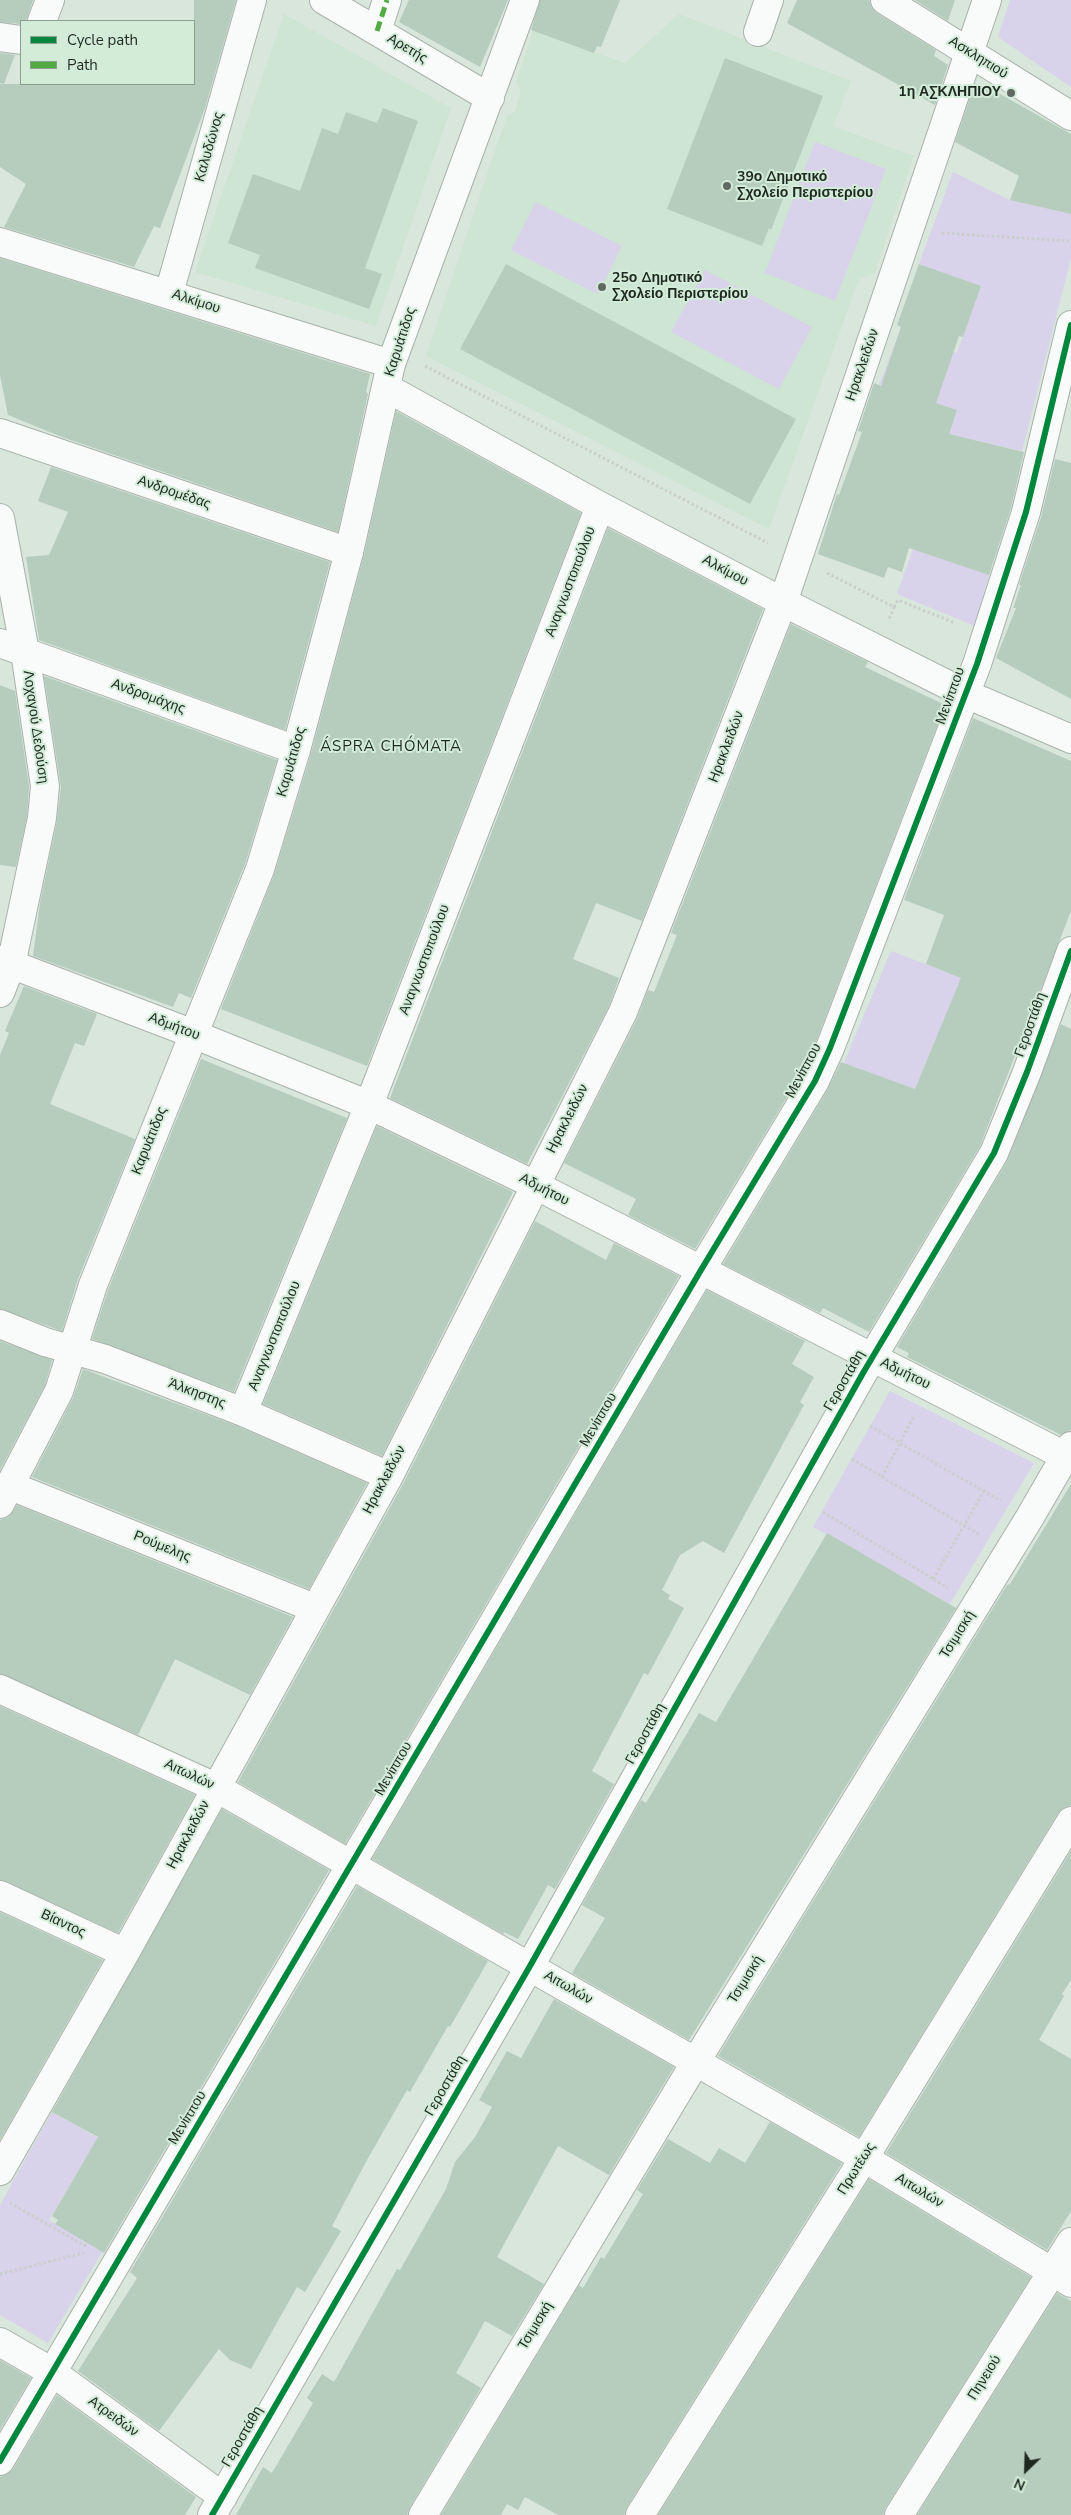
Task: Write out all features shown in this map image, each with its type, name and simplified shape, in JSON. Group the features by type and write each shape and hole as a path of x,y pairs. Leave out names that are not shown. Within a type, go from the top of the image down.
{"street":[{"path":"42,20 50,0"},
{"name":"Καλυδώνος","path":"169,293 252,0"},
{"name":"Αρετής","path":"324,0 490,98"},
{"path":"377,31 387,0"},
{"name":"Καρυάτιδος","path":"5,1495 59,1391 92,1285 260,869 296,750 349,552 391,368 525,0"},
{"path":"758,32 769,0"},
{"name":"Ασκληπιού","path":"885,0 1071,116"},
{"name":"Ηρακλειδών","path":"0,2171 125,1953 314,1608 389,1476 622,1012 783,602 987,0"},
{"path":"0,37 20,40"},
{"name":"Αλκίμου","path":"0,242 169,293 391,368 600,506 783,602 966,694 1071,739"},
{"name":"Μενίππου","path":"0,2462 701,1270 815,1081 830,1048 966,694 986,635 1026,512 1071,325"},
{"name":"Ανδρομέδας","path":"0,433 349,552"},
{"name":"Αναγνωστοπούλου","path":"244,1412 369,1105 600,506"},
{"name":"Λοχαγού Δεδούση","path":"0,518 12,648 45,786 42,818 5,962 0,993"},
{"name":"Ανδρομάχης","path":"12,648 296,750"},
{"name":"Γεροστάθη","path":"217,2506 530,1966 842,1410 994,1152 1027,1072 1071,951"},
{"name":"Αδμήτου","path":"5,962 369,1105 535,1185 872,1358 1069,1454"},
{"name":"Άλκηστης","path":"0,1324 45,1342 73,1349 244,1412 389,1476"},
{"name":"Τσιμισκή","path":"423,2515 695,2062 1069,1454"},
{"name":"Ρούμελης","path":"5,1495 314,1608"},
{"name":"Αιτωλών","path":"0,1688 215,1787 353,1864 864,2158 1062,2277"},
{"name":"Πρωτέως","path":"640,2515 864,2158 1071,1821"},
{"name":"Βίαντος","path":"0,1895 125,1953"},
{"name":"Πηνειού","path":"899,2515 1062,2277 1071,2242"},
{"name":"Ατρειδών","path":"0,2342 52,2372 217,2506"}],"path":[{"path":"909,232 1071,241"},
{"path":"391,368 798,558 894,607"},
{"path":"897,625 888,621 898,600 986,635"},
{"path":"882,1477 929,1386"},
{"path":"842,1410 1030,1517"},
{"path":"824,1443 1009,1552"},
{"path":"933,1579 984,1491"},
{"path":"795,1495 977,1605"},
{"path":"0,2274 94,2251 8,2202"}],"shaded area":[{"path":"1010,0 1071,0 1071,87 998,37"},
{"path":"284,14 451,108 376,326 195,272"},
{"path":"679,14 851,81 833,126 914,156 875,273 859,279 769,529 426,356 499,139 508,115 515,112 521,90 516,82 533,31 625,63"},
{"path":"815,142 886,169 835,301 765,273"},
{"path":"953,172 1010,200 1071,214 1071,258 1022,451 949,434 957,410 879,385 899,333 957,353 981,286 919,264"},
{"path":"536,202 622,246 598,294 511,250"},
{"path":"705,270 812,327 779,389 671,332"},
{"path":"913,549 989,574 975,626 897,594"},
{"path":"891,951 962,978 915,1089 844,1063"},
{"path":"890,1391 1034,1463 950,1604 813,1527"},
{"path":"52,2112 98,2138 49,2220 102,2252 48,2343 0,2315 0,2205"}],"building":[{"path":"0,0 33,0 26,20 20,20 20,24 0,22"},
{"path":"194,0 236,0 205,108 160,228 154,226 134,267 4,227 26,184 0,167 0,84 195,85"},
{"path":"409,0 508,0 480,67 399,22"},
{"path":"540,0 620,0 601,47 597,46 594,53 531,30"},
{"path":"797,0 869,0 872,8 877,13 936,50 934,56 948,65 935,105 787,23"},
{"path":"915,0 955,0 948,21"},
{"path":"0,53 15,55 4,84 0,83"},
{"path":"725,58 823,96 771,230 769,228 762,246 667,209"},
{"path":"975,83 983,88 984,85 1071,134 1071,214 1010,200 1019,176 955,142"},
{"path":"383,108 418,121 365,268 382,274 369,309 255,268 260,255 228,243 253,174 300,191 322,128 338,134 346,112 377,123"},
{"path":"0,258 370,374 366,392 368,394 338,532 62,437 8,415 0,375"},
{"path":"506,264 796,419 750,504 460,349"},
{"path":"919,264 981,286 963,337 959,336 936,403 957,410 949,434 1024,452 1011,508 989,575 909,548 902,572 888,567 884,578 818,554 837,494 839,495 862,432 858,431 874,383 881,386 901,327 897,325"},
{"path":"396,411 581,513 367,1066 221,1009 274,875 311,754 364,555"},
{"path":"1055,459 1071,463 1071,699 996,658 1016,608 1013,608 1041,517"},
{"path":"51,467 330,562 285,730 39,640 26,557 49,555 68,512 38,501"},
{"path":"608,528 763,609 642,921 596,903 573,959 619,978 609,1006 527,1164 390,1098"},
{"path":"791,624 868,662 865,667 945,705 816,1042 801,1074 695,1249 628,1215 636,1199 564,1163 637,1019 648,990 654,992 677,935 671,933"},
{"path":"44,676 277,760 245,864 191,998 179,993 173,1007 33,956 40,903 57,821 61,787"},
{"path":"0,685 15,691 29,786 27,816 16,867 0,865"},
{"path":"973,718 1071,761 1071,911 980,1146 869,1332 823,1308 820,1313 723,1264 828,1089 841,1062 915,1089 961,978 926,964 944,915 904,900"},
{"path":"24,986 97,1014 84,1046 75,1043 50,1104 135,1139 78,1279 62,1331 0,1309 0,1055 9,1033 5,1031"},
{"path":"1061,1024 1071,1029 1071,1430 1061,1435 907,1357 909,1353 897,1347 1007,1161"},
{"path":"201,1059 347,1118 234,1392 92,1339 108,1290"},
{"path":"377,1126 513,1192 382,1456 263,1404"},
{"path":"535,1221 606,1260 614,1243 679,1276 345,1844 238,1782 403,1484"},
{"path":"707,1290 805,1341 792,1364 814,1377 800,1402 804,1405 724,1553 703,1541 680,1555 662,1590 670,1595 668,1599 684,1608 648,1675 644,1673 592,1771 614,1784 555,1889 548,1885 518,1939 504,1932 503,1934 372,1859"},
{"path":"0,1341 52,1360 45,1385 0,1470"},
{"path":"83,1369 237,1426 367,1483 309,1589 32,1477 73,1398"},
{"path":"1071,1484 1071,1805 1063,1808 1058,1813 859,2137 718,2056"},
{"path":"17,1505 293,1617 250,1695 175,1659 138,1735 0,1674 0,1520 9,1517"},
{"path":"827,1533 956,1608 689,2040 572,1973 605,1918 582,1905 641,1800 646,1803 699,1713 716,1722"},
{"path":"0,1706 195,1795 118,1933 0,1880"},
{"path":"222,1809 329,1870 104,2253 55,2224 58,2220 52,2216 98,2137 52,2112"},
{"path":"1071,1851 1071,1980 1039,2040 1071,2059 1071,2211 1047,2250 886,2153"},
{"path":"357,1886 488,1961 410,2092 407,2090 367,2160 332,2226 341,2231 305,2292 297,2287 251,2369 230,2360 219,2349 159,2431 78,2371 137,2278 130,2272"},
{"path":"0,1912 103,1960 0,2140"},
{"path":"554,1999 674,2067 609,2175 558,2146 497,2257 544,2284 512,2336 485,2321 456,2373 481,2388 407,2515 236,2515 263,2467 272,2473 313,2403 307,2398 322,2374 334,2382 397,2269 400,2270 446,2189 455,2162 475,2137 492,2107 479,2100 507,2051 521,2058"},
{"path":"770,2122 842,2163 627,2507 624,2515 558,2515 525,2497 518,2510 507,2504 501,2515 441,2515 579,2285 583,2288 601,2257 604,2259 643,2194 637,2190 668,2139 710,2163 719,2148 745,2163"},
{"path":"869,2179 1031,2277 886,2507 883,2515 658,2515"},
{"path":"1057,2293 1071,2301 1071,2515 917,2515"},
{"path":"0,2360 31,2378 0,2430"},
{"path":"57,2395 196,2497 185,2515 0,2515 0,2477 8,2474 13,2469"}],"marked path":[{"path":"377,31 387,0"}],"cycle path":[{"path":"0,2461 701,1270 815,1081 830,1048 977,664 1026,512 1071,325"},
{"path":"212,2515 530,1966 863,1373 994,1153 1027,1072 1071,951"}],"place":[{"name":"1η ΑΣΚΛΗΠΙΟΥ","path":"1011,93"},
{"name":"39ο Δημοτικό Σχολείο Περιστερίου","path":"727,186"},
{"name":"25ο Δημοτικό Σχολείο Περιστερίου","path":"602,287"}],"district":[{"name":"ÁSPRA CHÓMATA","path":"391,747"}]}
